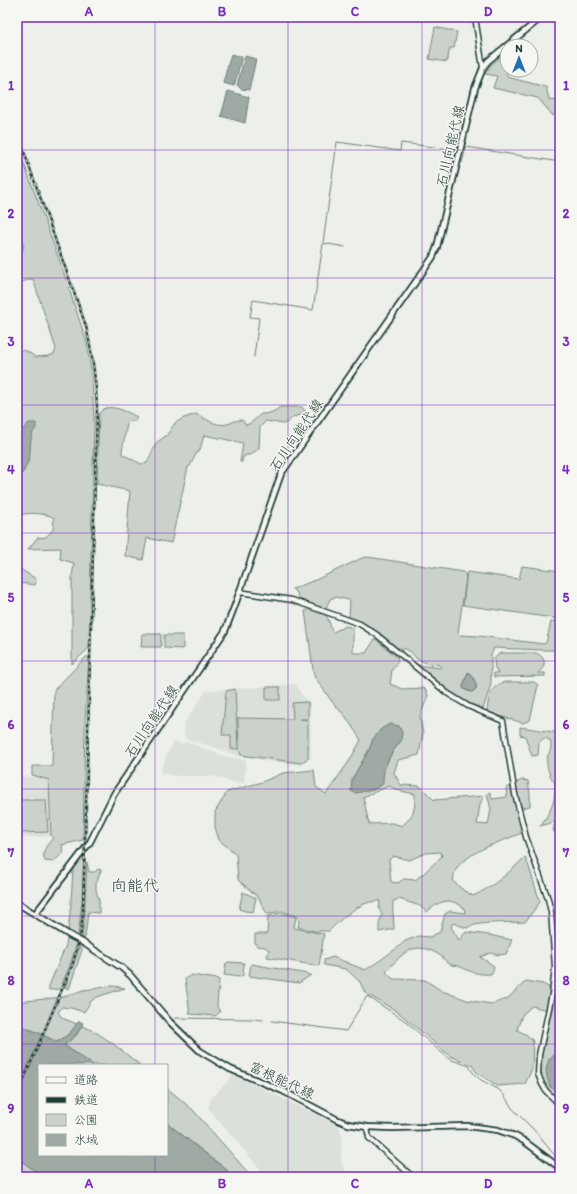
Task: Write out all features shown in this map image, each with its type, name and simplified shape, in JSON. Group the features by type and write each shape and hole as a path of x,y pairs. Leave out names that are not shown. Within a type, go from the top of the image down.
{"main road":[{"name":"石川向能代線","path":"35,914 90,842 114,794 223,634 236,605 239,592 281,474 433,257 438,247 475,88 483,68 492,58 542,17"},
{"path":"17,903 35,914"},
{"name":"富根能代線","path":"35,914 122,968 130,975 188,1041 212,1060 283,1091 348,1124 367,1127 392,1128 468,1126 498,1130 524,1141 560,1168"}],"street":[{"path":"475,17 483,68"},
{"path":"239,592 292,600 360,624 377,635 447,693 468,706 503,722 516,794 526,837 548,899 551,912 555,967 552,994 539,1054 538,1074 546,1091 560,1105"},
{"path":"367,1127 369,1138 413,1177"}],"shaded area":[{"path":"296,684 302,695 310,703 311,758 302,765 272,762 234,755 185,737 183,725 206,691"},
{"path":"174,741 181,744 187,742 228,757 246,760 244,783 232,782 212,776 177,776 160,773"},
{"path":"17,776 49,779 51,836 17,838"},
{"path":"233,1075 339,1126 342,1136 341,1162 349,1177 267,1177 208,1108 210,1100"}],"green space":[{"path":"435,27 457,32 454,48 450,48 447,62 429,59"},
{"path":"499,58 499,78 511,78 546,87 549,100 560,101 560,111 556,111 553,116 538,98 493,88 497,76 485,74 491,65"},
{"path":"17,144 61,265 87,343 92,377 94,422 89,648 72,664 72,577 74,563 60,559 61,548 28,549 37,538 46,537 53,530 54,518 46,515 31,513 17,515 17,480 24,471 33,431 29,423 17,436 17,351 27,351 35,357 49,356 54,354 56,349 33,279 17,283 17,251 23,250 23,244 17,226"},
{"path":"280,407 302,407 305,411 303,414 293,417 288,422 283,424 266,421 260,427 259,448 251,455 243,457 242,462 240,462 243,443 204,435 200,450 188,467 171,543 147,538 143,560 125,556 130,491 97,484 99,413 104,409 112,408 130,413 137,417 135,421 130,421 127,424 122,454 141,464 147,463 156,443 167,435 175,423 184,418 196,414 211,422 223,425 237,420 242,420 246,425 251,423 261,414 266,414"},
{"path":"368,557 463,572 466,578 458,633 460,635 543,644 546,643 551,622 560,621 560,650 494,648 491,655 491,684 483,709 480,710 451,693 417,667 418,665 440,668 441,667 439,665 429,664 417,659 411,652 406,649 397,648 368,626 349,617 349,600 335,597 330,599 326,608 324,609 299,599 297,593 292,589 318,579 362,558","holes":["468,672 470,673 477,687 472,692 463,688"]},
{"path":"522,566 560,571 560,619 463,605 467,572 519,579"},
{"path":"17,567 36,579 35,585 18,583 17,586"},
{"path":"312,609 322,612 328,619 333,632 346,626 353,628 353,653 366,653 375,639 398,658 397,663 392,670 390,684 402,689 423,688 426,690 428,696 420,716 423,734 419,755 398,760 394,773 401,785 420,786 434,800 484,796 480,804 477,824 488,825 491,809 487,794 490,792 492,799 507,797 506,788 522,780 528,781 530,806 521,808 522,833 477,852 456,869 454,875 453,881 473,896 501,879 525,857 529,867 540,902 525,922 486,923 467,928 453,923 451,927 459,940 466,932 512,940 506,954 499,955 490,953 480,957 494,966 492,974 475,973 459,966 447,963 441,956 432,951 417,948 404,954 386,972 393,979 425,980 442,991 467,1000 491,1004 507,999 526,981 543,984 550,988 547,1010 532,1006 522,1015 517,1030 527,1035 533,1041 532,1069 525,1084 498,1086 477,1073 472,1065 450,1056 398,1012 365,993 360,982 346,969 324,965 324,960 333,957 365,970 405,941 419,936 430,937 440,932 445,914 450,911 465,913 464,908 454,902 445,901 436,905 427,912 420,906 399,899 393,901 394,929 379,932 379,924 382,914 379,909 380,901 373,901 366,903 352,911 329,931 314,931 298,927 299,922 297,916 281,911 267,914 258,897 238,880 236,854 219,840 215,827 215,812 227,792 262,782 283,773 314,770 316,787 326,794 350,760 361,740 346,717 333,703 314,676 305,611","holes":["373,739 401,741 390,757 382,775 352,779 369,750","389,786 400,791 415,794 415,805 411,816 402,826 393,823 369,824 363,797","440,852 442,856 415,880 404,879 398,883 391,882 389,860 393,856 409,860 426,853"]},
{"path":"142,634 161,634 161,647 141,647"},
{"path":"164,635 183,635 183,649 164,648"},
{"path":"502,653 536,653 542,657 544,662 543,667 538,673 545,673 545,676 494,677 494,673 498,673 495,668 494,659"},
{"path":"86,657 89,657 85,722 83,840 62,845 63,853 53,862 45,861 44,851 53,838 51,836 49,780 32,775 32,766 52,766 54,690"},
{"path":"505,682 534,682 538,685 530,720 523,723 487,712 491,693 496,686"},
{"path":"266,687 280,687 280,700 266,700"},
{"path":"235,689 238,749 231,749 231,735 222,735 226,691"},
{"path":"308,702 308,719 300,719 308,720 308,758 301,763 241,755 239,749 238,718 293,719 292,703"},
{"path":"520,727 560,733 560,833 555,833 553,831 555,822 540,826 550,810 554,796 555,783 550,775 547,762 551,748 550,740 544,738 539,742 538,755 532,756 525,736 520,735"},
{"path":"17,800 46,800 48,832 17,833"},
{"path":"84,854 82,901 78,936 68,932 73,869"},
{"path":"87,862 89,872 95,872 98,869 101,870 96,884 99,900 99,913 88,912 85,938 82,938 84,921"},
{"path":"243,892 256,898 253,912 239,909"},
{"path":"280,913 296,917 294,928 324,934 319,966 267,957 269,950 265,947 257,946 255,943 255,934 267,934 268,916"},
{"path":"67,937 77,943 70,965 60,989 49,990 49,986 66,945"},
{"path":"80,946 83,947 69,989 65,988"},
{"path":"228,962 244,963 243,975 240,977 224,975 226,964"},
{"path":"251,964 311,975 299,983 249,976"},
{"path":"559,971 560,1050 548,1060 558,1091 560,1091 560,1101 548,1091 541,1076 541,1058"},
{"path":"191,975 218,979 217,1006 220,1012 215,1016 190,1014 185,979"},
{"path":"113,986 125,988 97,997 91,1001 84,1012 62,1007 58,1012 62,1018 77,1024 69,1034 57,1042 37,1032 17,1025 17,1002 63,997 83,990"},
{"path":"82,1026 90,1029 105,1038 139,1064 92,1064 64,1045 76,1036"},
{"path":"168,1089 193,1110 252,1177 234,1177 168,1124"},
{"path":"17,1158 44,1177 17,1177"}],"water":[{"path":"231,54 242,57 234,86 223,83"},
{"path":"245,56 256,59 249,90 241,89 237,85"},
{"path":"228,91 249,97 245,123 221,116"},
{"path":"29,423 36,423 36,428 31,439 28,461 17,480 17,436"},
{"path":"468,673 470,673 476,685 476,689 472,692 464,689 463,686"},
{"path":"390,724 399,726 402,732 401,741 393,750 385,766 383,784 373,790 355,793 351,791 352,779 369,750 373,739 381,729"},
{"path":"79,1021 83,1023 80,1030 64,1045 92,1064 38,1064 38,1156 168,1156 168,1124 234,1177 44,1177 17,1158 17,1025 37,1032 57,1042 69,1034"},
{"path":"560,1050 560,1091 558,1091 550,1087 546,1070 548,1062"}],"waterway":[{"path":"345,247 323,243 337,142 400,151 401,143 458,150"},
{"path":"462,163 466,147 560,162"},
{"path":"254,357 259,318 250,317 253,300 313,310 323,244"},
{"path":"272,1021 346,1031 367,996 404,1020 449,1059 469,1066 474,1074 481,1080 498,1089 504,1095 512,1108 534,1130 560,1160"},
{"path":"175,1018 263,1020"}],"railway":[{"path":"17,132 86,326 94,367 97,408 83,912 80,938 72,966 17,1095"}],"district":[{"name":"向能代","path":"135,885"}]}
